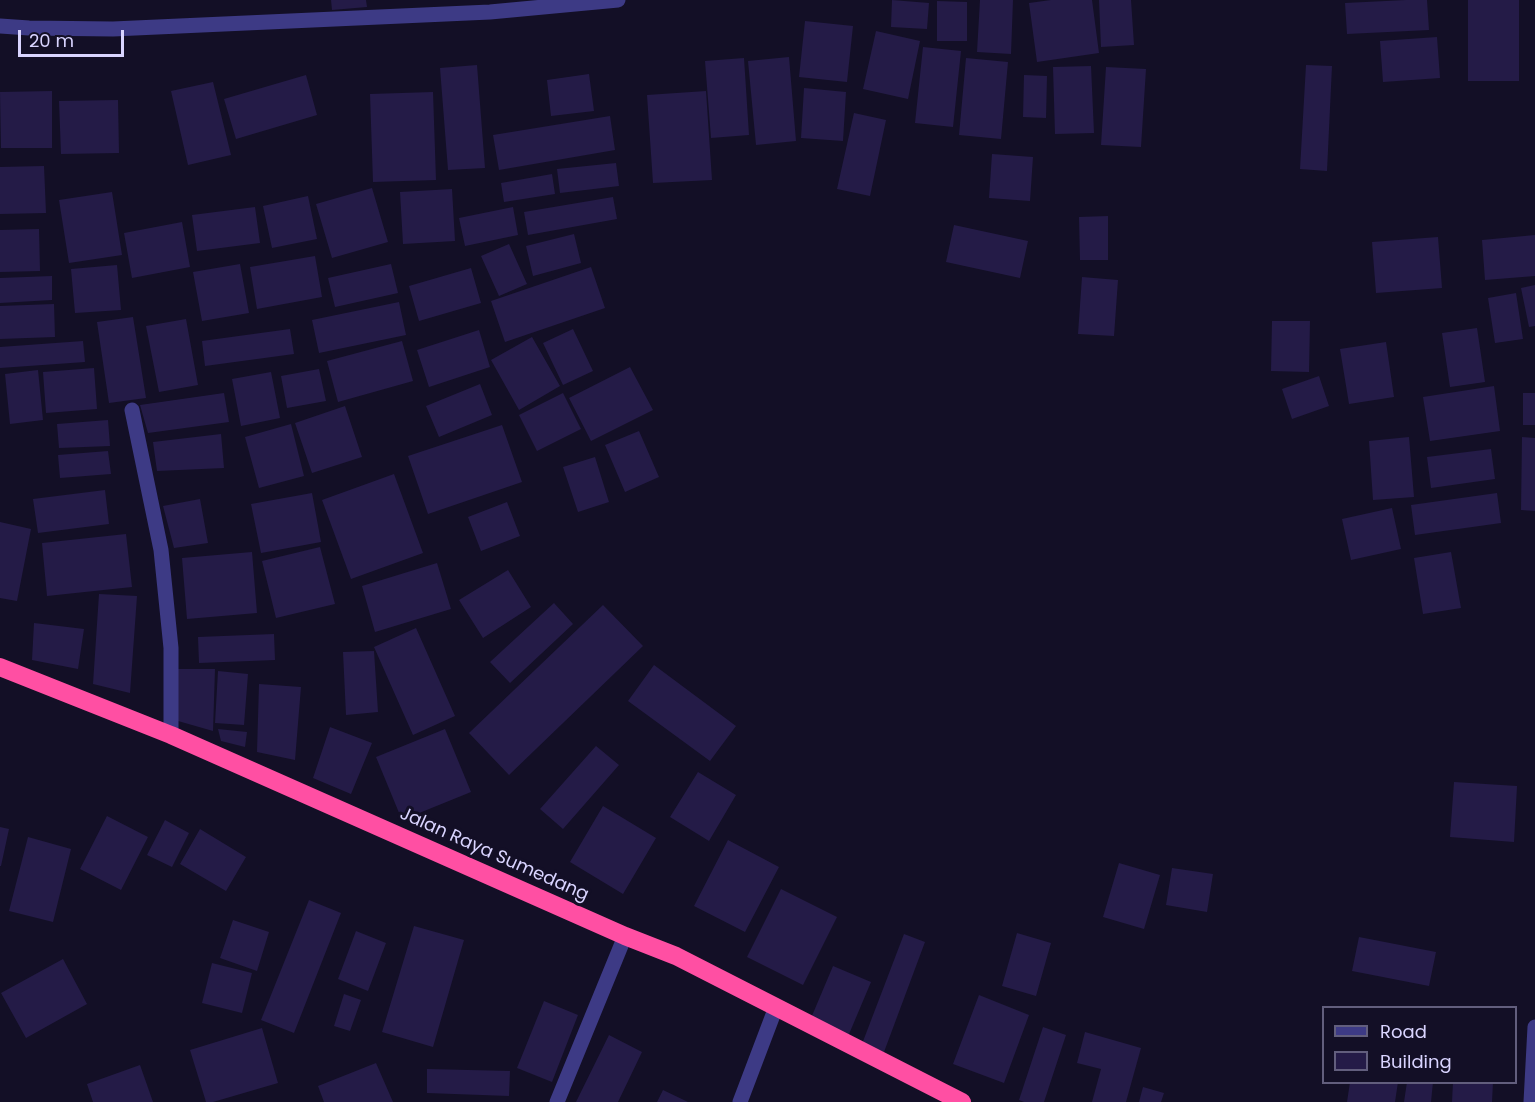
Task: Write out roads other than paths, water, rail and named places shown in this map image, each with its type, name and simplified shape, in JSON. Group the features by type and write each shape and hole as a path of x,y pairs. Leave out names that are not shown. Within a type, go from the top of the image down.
{"highway":[{"name":"Jalan Raya Sumedang","path":"0,667 171,735 625,936 676,956 962,1102"}],"street":[{"path":"0,26 113,29 490,12 618,0"},
{"path":"132,410 161,550 171,648 171,735"},
{"path":"558,1102 625,936"},
{"path":"740,1102 776,1007"},
{"path":"1531,1102 1535,1027"}]}
